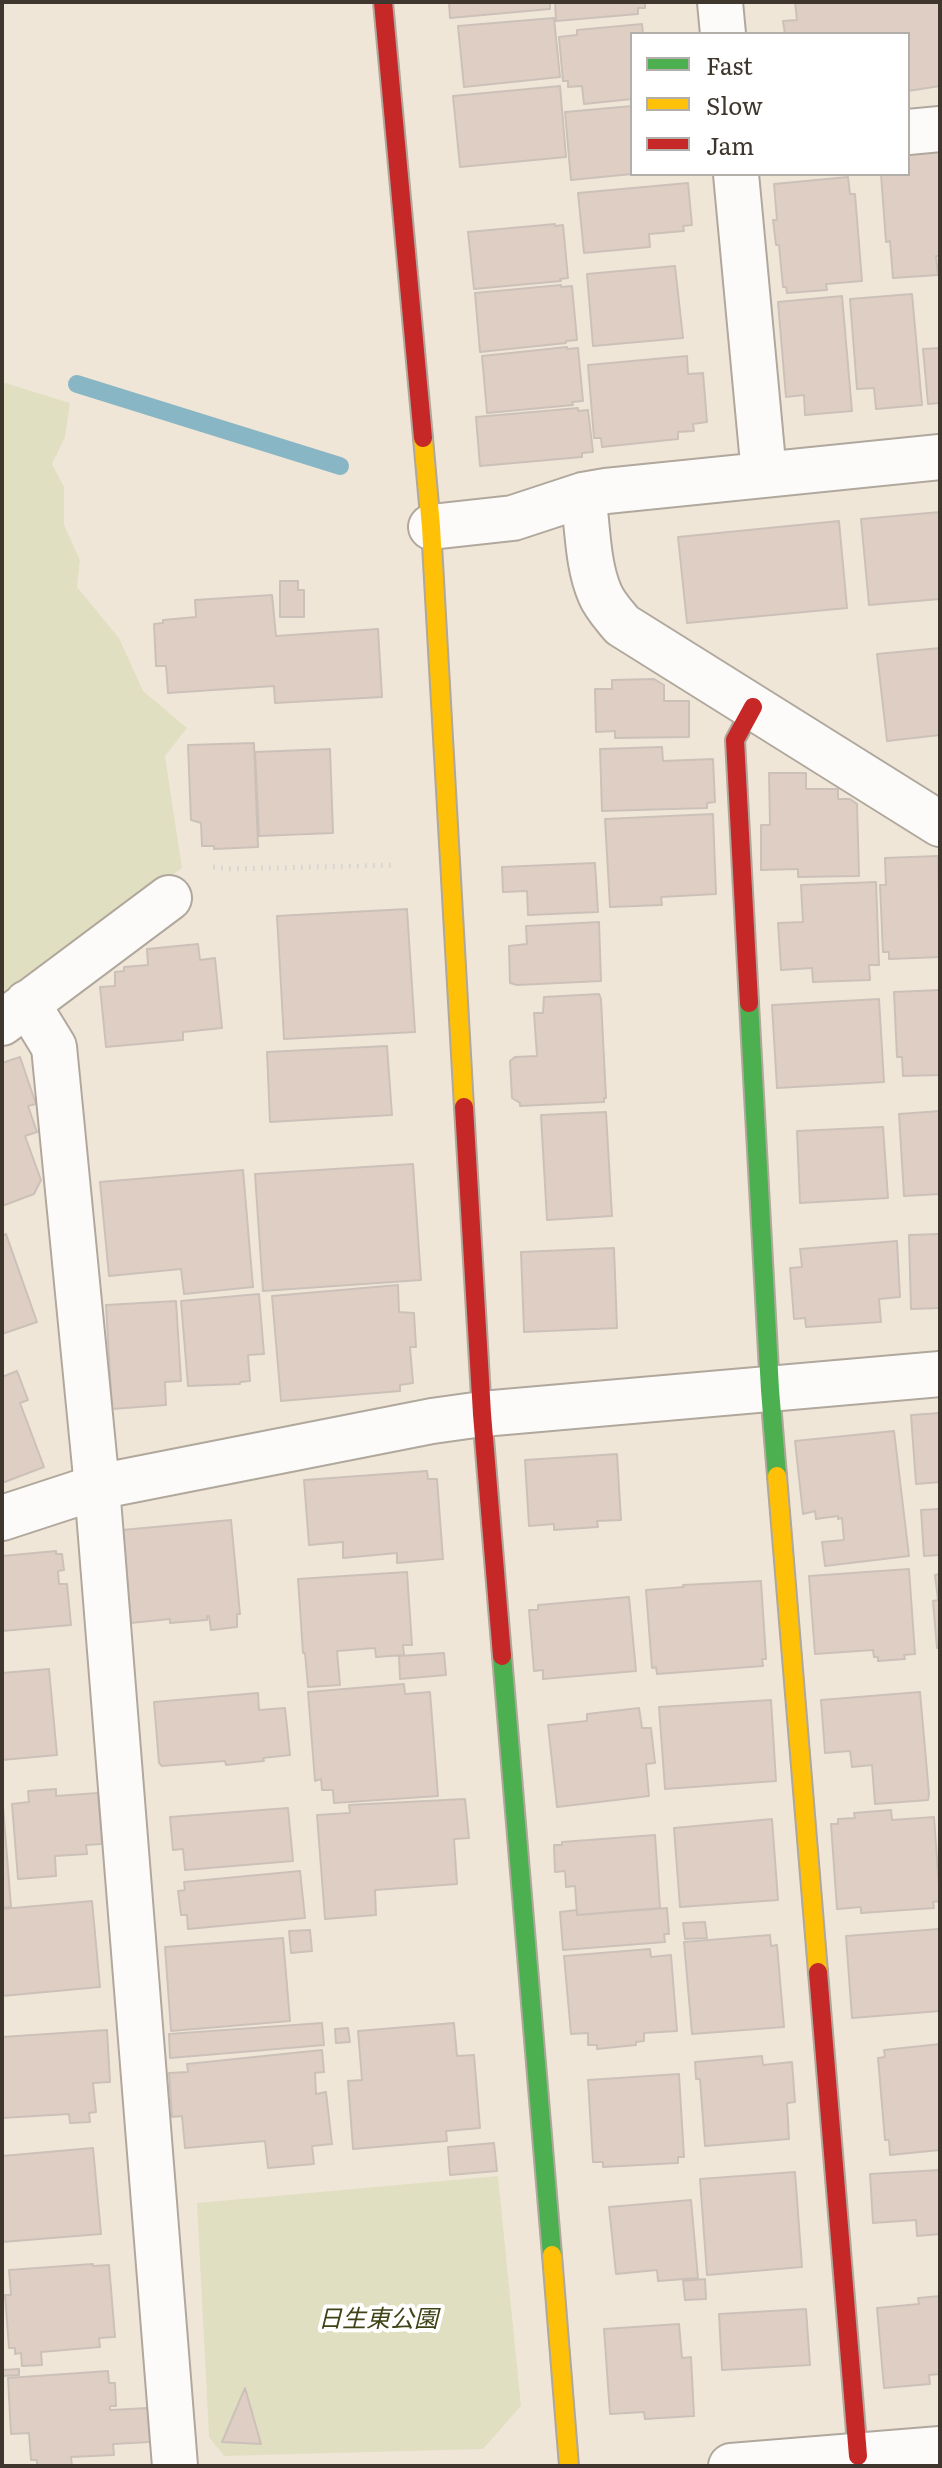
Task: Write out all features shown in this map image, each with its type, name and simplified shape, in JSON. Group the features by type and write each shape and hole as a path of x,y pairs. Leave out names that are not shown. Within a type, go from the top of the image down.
{"street":[{"path":"383,2 431,527 482,1414 569,2466"},
{"path":"720,2 723,32"},
{"path":"910,132 940,129"},
{"path":"736,176 764,474"},
{"path":"431,527 513,518 583,495 940,457"},
{"path":"583,495 593,572 600,595 622,625 940,824"},
{"path":"753,707 735,740 770,1390 858,2456"},
{"path":"169,898 15,1013 54,1047 97,1487 175,2466"},
{"path":"2,1518 97,1487 432,1421 940,1374"},
{"path":"731,2466 940,2449"}],"path":[{"path":"213,867 408,865"}],"green space":[{"path":"2,382 70,403 65,437 52,464 64,487 64,525 80,560 77,587 119,638 143,691 187,728 165,756 182,868 79,942 2,1003"},
{"name":"日生東公園","path":"498,2176 521,2406 483,2449 224,2456 209,2437 197,2203"}],"building":[{"path":"449,2 550,2 550,9 450,18"},
{"path":"555,2 645,2 645,8 638,8 638,14 556,21"},
{"path":"795,2 940,2 940,86 910,91 910,32 785,32 783,21 797,20"},
{"path":"554,18 560,77 464,87 458,26"},
{"path":"642,24 643,32 630,32 630,99 584,104 582,86 568,87 568,81 563,81 559,37 577,35 577,30"},
{"path":"560,86 566,157 460,167 453,96"},
{"path":"630,106 630,174 571,180 565,112"},
{"path":"940,151 938,275 893,278 890,241 886,242 881,176 910,176 910,154"},
{"path":"848,177 850,194 855,194 862,281 826,284 827,290 787,293 786,287 783,287 773,220 777,220 774,184"},
{"path":"688,183 692,225 683,226 684,231 649,234 650,247 584,253 578,193"},
{"path":"563,225 568,278 474,289 468,232"},
{"path":"675,266 683,338 593,346 587,274"},
{"path":"572,286 577,340 480,352 475,293"},
{"path":"912,294 922,405 876,409 874,388 857,389 850,299"},
{"path":"842,296 852,411 805,415 804,395 786,397 778,302"},
{"path":"578,348 583,401 572,402 573,405 487,413 482,356"},
{"path":"940,348 940,403 928,404 923,349"},
{"path":"687,356 688,374 703,373 707,422 693,424 694,431 678,432 678,439 602,447 601,438 594,438 588,365"},
{"path":"578,408 578,411 588,410 593,452 582,453 582,457 480,466 476,417"},
{"path":"940,512 940,599 869,605 861,519"},
{"path":"839,521 847,608 687,623 678,537"},
{"path":"280,581 298,581 298,590 304,590 304,617 280,617"},
{"path":"272,595 276,636 378,629 382,697 275,703 274,686 168,693 166,666 156,666 154,624 163,623 163,620 196,617 195,600"},
{"path":"940,648 940,735 887,741 877,654"},
{"path":"654,679 664,685 664,701 689,701 689,737 615,738 615,731 596,732 595,689 612,689 612,680"},
{"path":"254,743 258,847 214,849 214,846 202,846 201,823 191,820 188,745"},
{"path":"662,747 663,761 713,759 715,802 707,803 707,808 602,811 600,749"},
{"path":"330,749 333,833 259,836 255,752"},
{"path":"769,773 806,773 806,789 838,789 838,799 850,799 857,804 859,876 798,877 798,869 761,870 761,825 770,825"},
{"path":"713,814 716,894 661,897 662,905 610,907 605,819"},
{"path":"938,856 940,957 889,959 889,952 883,952 880,885 886,885 885,858"},
{"path":"595,863 598,912 528,915 527,891 503,892 502,867"},
{"path":"876,882 879,965 869,965 870,980 813,982 812,968 781,970 778,923 803,922 801,885"},
{"path":"407,909 415,1032 284,1039 277,916"},
{"path":"599,922 601,981 510,983 509,946 527,944 526,926"},
{"path":"198,944 200,960 215,958 222,1028 183,1032 183,1040 106,1047 100,987 115,986 115,972 124,971 124,967 148,965 147,949"},
{"path":"940,990 940,1075 903,1076 902,1057 897,1057 894,992"},
{"path":"599,994 604,1102 520,1106 512,1098 510,1061 515,1057 537,1056 534,1013 543,1013 544,997"},
{"path":"879,999 884,1082 777,1088 772,1005"},
{"path":"387,1046 392,1115 270,1122 267,1052"},
{"path":"20,1057 36,1104 28,1106 37,1132 25,1136 41,1180 34,1194 2,1206 2,1063"},
{"path":"940,1111 940,1194 904,1196 899,1114"},
{"path":"606,1112 612,1216 547,1220 541,1115"},
{"path":"883,1127 888,1198 800,1203 797,1131"},
{"path":"413,1164 421,1280 263,1291 255,1174"},
{"path":"243,1170 253,1287 184,1294 181,1269 109,1276 100,1182"},
{"path":"6,1234 37,1322 2,1334 2,1236"},
{"path":"940,1234 940,1308 911,1309 909,1235"},
{"path":"897,1241 900,1297 879,1299 881,1322 806,1327 805,1318 794,1319 790,1268 802,1267 800,1249"},
{"path":"614,1248 617,1328 524,1332 521,1252"},
{"path":"398,1285 399,1312 414,1313 416,1347 410,1347 413,1383 400,1385 400,1391 281,1401 272,1296"},
{"path":"259,1294 264,1354 248,1355 250,1381 188,1386 181,1301"},
{"path":"176,1301 181,1381 165,1382 166,1405 112,1409 106,1305"},
{"path":"17,1371 28,1400 20,1403 44,1467 2,1483 2,1377"},
{"path":"940,1413 940,1482 916,1484 911,1415"},
{"path":"894,1431 909,1556 825,1566 822,1542 844,1540 842,1518 816,1519 815,1511 803,1514 795,1441"},
{"path":"617,1454 621,1520 597,1521 598,1527 554,1530 554,1524 529,1526 525,1460"},
{"path":"427,1471 428,1479 437,1479 443,1559 397,1563 397,1553 343,1558 343,1542 309,1545 304,1480"},
{"path":"940,1509 940,1555 924,1556 921,1510"},
{"path":"231,1520 240,1614 237,1614 237,1627 211,1630 209,1616 207,1620 170,1623 170,1619 131,1623 122,1530"},
{"path":"56,1551 56,1554 62,1554 64,1570 58,1571 59,1584 67,1584 71,1625 2,1631 2,1556"},
{"path":"909,1569 915,1654 904,1655 905,1659 878,1661 873,1650 815,1654 809,1576"},
{"path":"407,1572 412,1645 403,1645 404,1655 376,1657 375,1648 337,1651 340,1685 308,1687 298,1579"},
{"path":"940,1574 940,1647 937,1648 933,1601 938,1600 935,1575"},
{"path":"761,1581 766,1659 762,1659 763,1666 657,1674 656,1667 652,1668 646,1590"},
{"path":"629,1597 636,1671 543,1679 543,1670 534,1671 529,1610 538,1610 538,1605"},
{"path":"444,1653 446,1675 400,1679 399,1656"},
{"path":"49,1669 57,1755 2,1760 2,1673"},
{"path":"404,1684 405,1694 430,1692 438,1796 334,1803 333,1790 322,1790 321,1779 315,1781 308,1692"},
{"path":"920,1692 928,1800 875,1804 872,1765 852,1767 850,1751 825,1753 821,1700"},
{"path":"258,1693 259,1710 285,1708 290,1755 226,1765 225,1761 162,1766 159,1763 154,1702"},
{"path":"771,1700 776,1781 665,1789 659,1707"},
{"path":"639,1708 642,1728 651,1728 655,1763 646,1764 649,1796 557,1807 548,1725 587,1721 587,1714"},
{"path":"56,1789 56,1796 98,1793 102,1844 86,1845 87,1854 55,1856 56,1876 18,1879 12,1804 29,1802 28,1791"},
{"path":"2,1794 11,1907 2,1908"},
{"path":"465,1799 469,1838 454,1839 457,1884 375,1890 376,1915 325,1919 317,1815 350,1813 349,1805"},
{"path":"288,1808 293,1861 185,1870 183,1849 173,1850 170,1817"},
{"path":"891,1810 892,1820 934,1817 940,1901 933,1902 934,1908 861,1913 861,1907 837,1909 831,1824 838,1824 838,1819 855,1818 854,1813"},
{"path":"772,1819 778,1900 680,1907 674,1828"},
{"path":"655,1835 660,1908 577,1915 575,1886 566,1887 565,1871 555,1872 554,1845"},
{"path":"300,1871 305,1918 188,1929 187,1915 181,1915 178,1891 185,1890 184,1882"},
{"path":"92,1901 100,1987 2,1996 2,1909"},
{"path":"667,1908 669,1934 664,1934 665,1942 563,1950 560,1912 577,1910 577,1915"},
{"path":"705,1922 707,1938 685,1939 683,1923"},
{"path":"939,1929 940,2011 852,2018 846,1936"},
{"path":"310,1930 312,1951 291,1953 289,1931"},
{"path":"770,1935 771,1946 777,1945 784,2027 692,2034 684,1942"},
{"path":"283,1938 290,2021 171,2031 165,1947"},
{"path":"650,1949 651,1957 671,1955 677,2031 644,2033 644,2041 636,2042 636,2045 597,2049 597,2045 588,2045 588,2033 571,2034 564,1956"},
{"path":"322,2023 324,2045 170,2058 169,2034"},
{"path":"454,2023 457,2056 474,2055 480,2128 446,2131 447,2141 353,2149 348,2081 362,2080 358,2031"},
{"path":"348,2028 350,2042 336,2043 335,2029"},
{"path":"107,2030 110,2082 93,2083 96,2112 89,2113 90,2122 70,2123 69,2114 2,2118 2,2037"},
{"path":"940,2044 940,2150 890,2155 889,2140 885,2140 878,2058 885,2057 884,2050"},
{"path":"322,2050 324,2072 315,2073 316,2094 326,2092 332,2144 312,2146 314,2164 268,2168 265,2141 185,2148 182,2116 172,2117 169,2073 188,2072 187,2064"},
{"path":"762,2056 763,2065 792,2062 795,2102 787,2103 789,2139 705,2146 700,2079 696,2079 695,2062"},
{"path":"679,2074 684,2157 678,2157 678,2163 603,2167 603,2162 593,2162 588,2080"},
{"path":"494,2143 497,2171 450,2175 448,2147"},
{"path":"93,2148 101,2234 2,2242 2,2156"},
{"path":"940,2170 940,2234 917,2236 916,2220 873,2223 870,2174"},
{"path":"795,2172 802,2267 707,2275 700,2179"},
{"path":"691,2200 698,2278 658,2281 657,2270 616,2274 609,2207"},
{"path":"109,2265 115,2337 99,2338 100,2347 41,2352 42,2365 22,2366 21,2353 15,2354 15,2348 9,2348 5,2295 11,2295 9,2270"},
{"path":"705,2279 706,2299 685,2300 683,2281"},
{"path":"940,2296 940,2374 929,2375 930,2384 884,2388 877,2308 919,2304 918,2298"},
{"path":"806,2309 810,2365 722,2370 719,2314"},
{"path":"679,2324 682,2358 691,2357 694,2416 645,2419 644,2412 610,2414 604,2329"},
{"path":"19,2369 19,2375 2,2376 2,2370"},
{"path":"108,2371 109,2383 115,2383 116,2406 110,2406 110,2410 148,2408 150,2442 113,2444 114,2455 71,2457 72,2466 37,2466 37,2460 31,2460 29,2433 11,2434 8,2378"},
{"path":"245,2388 261,2444 222,2442"}],"waterway":[{"path":"77,384 340,466"}],"traffic: fast":[{"path":"749,1003 777,1476"},
{"path":"502,1656 552,2255"}],"traffic: slow":[{"path":"423,438 431,527 464,1107"},
{"path":"777,1476 818,1972"},
{"path":"552,2255 569,2466"}],"traffic: jam":[{"path":"383,2 423,438"},
{"path":"749,1003 735,740 753,707"},
{"path":"464,1107 482,1414 502,1656"},
{"path":"818,1972 858,2456"}]}
